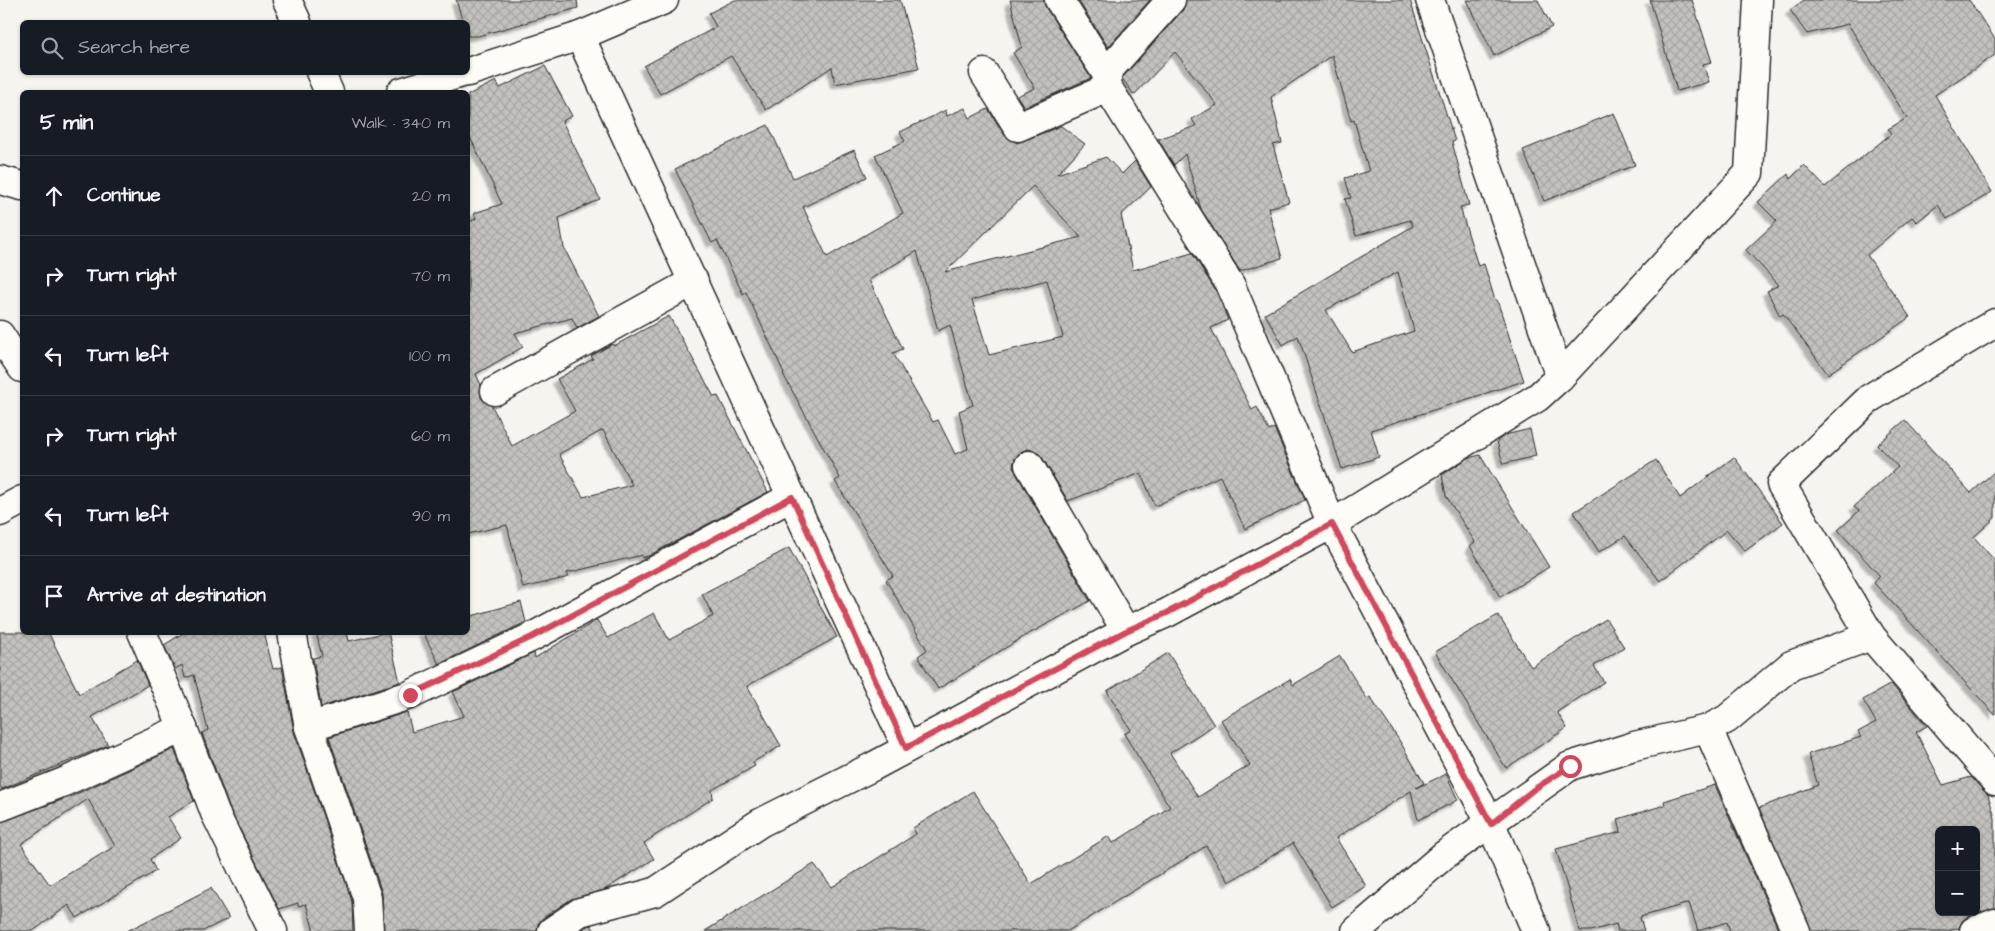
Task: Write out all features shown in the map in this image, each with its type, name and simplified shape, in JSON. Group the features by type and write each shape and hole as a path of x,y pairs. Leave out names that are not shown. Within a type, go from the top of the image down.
{"street":[{"path":"287,0 296,20"},
{"path":"470,71 580,36 664,0"},
{"path":"1058,0 1231,286 1332,524 1491,824 1536,931"},
{"path":"984,73 1018,127 1107,81 1171,0"},
{"path":"1430,0 1560,377"},
{"path":"552,931 580,912 655,892 760,822 906,748 1126,631 1167,613 1332,524 1538,397 1560,377 1748,173 1758,0"},
{"path":"580,36 694,281 906,748"},
{"path":"321,75 328,90"},
{"path":"408,90 456,75"},
{"path":"0,180 20,185"},
{"path":"495,391 694,281"},
{"path":"1995,323 1870,398 1781,484 1871,636 1995,780"},
{"path":"0,335 20,365"},
{"path":"1029,465 1126,631"},
{"path":"309,727 410,695 515,645 792,497"},
{"path":"0,512 20,501"},
{"path":"143,635 183,728 214,813 273,931"},
{"path":"293,635 309,727 367,898 369,931"},
{"path":"1356,931 1444,856 1491,824 1533,790 1570,766 1634,746 1708,729 1728,719 1791,665 1871,636"},
{"path":"0,806 64,782 183,728"},
{"path":"1708,729 1796,931"},
{"path":"1974,931 1995,923"}],"building":[{"path":"456,0 577,0 578,8 478,36 470,36 470,20 462,20"},
{"path":"735,0 900,0 919,68 835,84 832,67 766,110 731,56 660,94 644,66 716,27 709,13"},
{"path":"1010,0 1043,0 1046,8 1091,78 1024,107 1017,96 1035,88 1013,53 1022,47"},
{"path":"1078,0 1150,0 1108,47"},
{"path":"1186,0 1410,0 1455,141 1452,142 1469,205 1460,207 1478,266 1484,264 1524,381 1371,430 1379,457 1342,469 1298,336 1283,345 1265,314 1413,226 1410,220 1356,236 1345,199 1351,198 1345,178 1369,171 1354,120 1351,121 1332,55 1271,97 1282,143 1273,145 1289,202 1268,208 1282,258 1240,271 1201,209 1185,154 1174,165 1158,139 1196,126 1192,119 1217,105 1175,52 1134,95 1122,78 1183,10","holes":["1398,272 1414,331 1352,352 1326,310"]},
{"path":"1467,0 1538,0 1552,27 1494,56"},
{"path":"1650,0 1692,0 1712,62 1703,64 1709,82 1677,91"},
{"path":"1804,0 1969,0 1995,39 1995,55 1935,95 1992,192 1947,219 1938,205 1917,222 1912,217 1867,255 1910,317 1828,374 1783,314 1780,316 1767,291 1779,285 1746,250 1777,221 1758,202 1788,174 1790,179 1804,165 1825,187 1891,134 1888,129 1907,118 1848,24 1807,34 1790,10"},
{"path":"545,66 572,116 562,121 600,199 559,218 564,248 599,316 577,328 572,318 515,333 523,347 476,374 481,385 481,398 492,406 512,446 575,411 557,379 593,359 591,356 613,344 614,346 669,316 714,397 718,396 768,492 648,556 642,558 642,555 567,573 569,577 523,588 507,525 470,534 470,221 476,219 474,213 502,204 470,137 470,94 496,81 500,88","holes":["603,430 632,485 583,497 559,454"]},
{"path":"965,108 970,118 988,109 1005,136 1017,143 1061,126 1085,144 1057,174 1106,157 1122,174 1135,161 1151,187 1121,215 1133,270 1192,253 1217,293 1228,320 1211,328 1252,410 1257,407 1269,431 1274,428 1305,500 1245,529 1220,476 1155,506 1141,473 1068,501 1042,457 1036,451 1028,449 1022,451 1015,458 1013,466 1016,473 1090,601 1025,636 938,689 918,656 927,650 886,580 893,576 835,481 840,478 783,374 746,292 743,294 717,240 712,243 675,169 768,125 793,178 854,150 867,177 803,207 827,257 903,213 875,155 905,141 900,132 946,110 947,116","holes":["1033,186 1081,237 945,272","917,251 938,331 950,325 973,405 959,411 968,449 955,454 938,420 933,422 893,353 903,349 869,280","1047,280 1063,337 989,355 972,300"]},
{"path":"1614,113 1635,165 1544,201 1523,150"},
{"path":"1905,420 1971,493 1995,471 1995,518 1974,537 1995,561 1995,715 1874,583 1880,576 1838,530 1859,511 1854,507 1898,467 1877,445"},
{"path":"1530,429 1536,456 1503,464 1497,441 1505,435"},
{"path":"1480,455 1549,567 1500,597 1470,546 1475,542 1446,496 1442,475 1468,458"},
{"path":"1734,457 1783,523 1745,551 1727,530 1660,581 1625,536 1599,552 1574,512 1656,460 1680,498"},
{"path":"789,548 837,637 747,686 781,746 753,762 755,766 712,790 713,798 644,843 654,859 604,890 571,899 543,918 538,924 537,931 384,931 382,893 329,737 407,712 412,732 464,716 453,692 534,653 535,658 597,620 608,638 654,613 669,640 713,616 702,594"},
{"path":"521,602 526,622 439,664 424,635 470,635 470,616"},
{"path":"1498,615 1531,667 1606,619 1624,647 1594,666 1604,682 1557,712 1567,728 1506,768 1435,652"},
{"path":"0,632 20,632 20,635 50,635 79,694 137,660 148,685 92,717 108,745 2,789 0,786"},
{"path":"180,635 265,635 273,669 282,667 294,732 352,901 353,931 314,931 306,904 298,906 298,903 279,909 229,807 202,733 208,730 194,675 185,678 182,665 175,669 164,645"},
{"path":"317,635 348,635 349,641 375,635 389,635 400,682 321,707 313,658 322,656"},
{"path":"1168,653 1214,725 1170,753 1198,797 1250,765 1221,720 1290,679 1293,685 1340,656 1367,699 1370,697 1399,740 1424,783 1416,788 1446,774 1458,800 1418,820 1411,791 1336,838 1366,886 1332,907 1293,843 1229,882 1206,846 1068,931 705,931 814,864 832,887 916,834 913,828 973,791 1031,884 1109,836 1113,843 1170,807 1124,734 1131,730 1107,691"},
{"path":"1891,684 1927,726 1916,732 1943,785 1971,777 1988,795 1995,818 1995,908 1980,912 1980,826 1935,826 1935,916 1968,916 1962,921 1959,928 1947,931 1811,931 1759,808 1818,785 1808,754 1861,737 1858,732 1876,722 1863,700"},
{"path":"174,749 194,801 168,817 181,838 150,859 156,871 77,918 69,905 33,931 0,931 0,822 70,797","holes":["88,799 115,846 50,885 21,844"]},
{"path":"1715,785 1779,931 1730,931 1727,922 1698,931 1689,903 1640,917 1644,931 1618,931 1616,924 1591,931 1580,931 1556,849 1621,832 1618,819 1665,805 1664,801"},
{"path":"211,888 229,918 203,931 127,931"},
{"path":"591,925 595,931 580,931 587,926"}],"route":[{"path":"410,695 532,637 792,497 906,748 1126,631 1167,613 1332,524 1491,824 1533,790 1570,766"}]}
